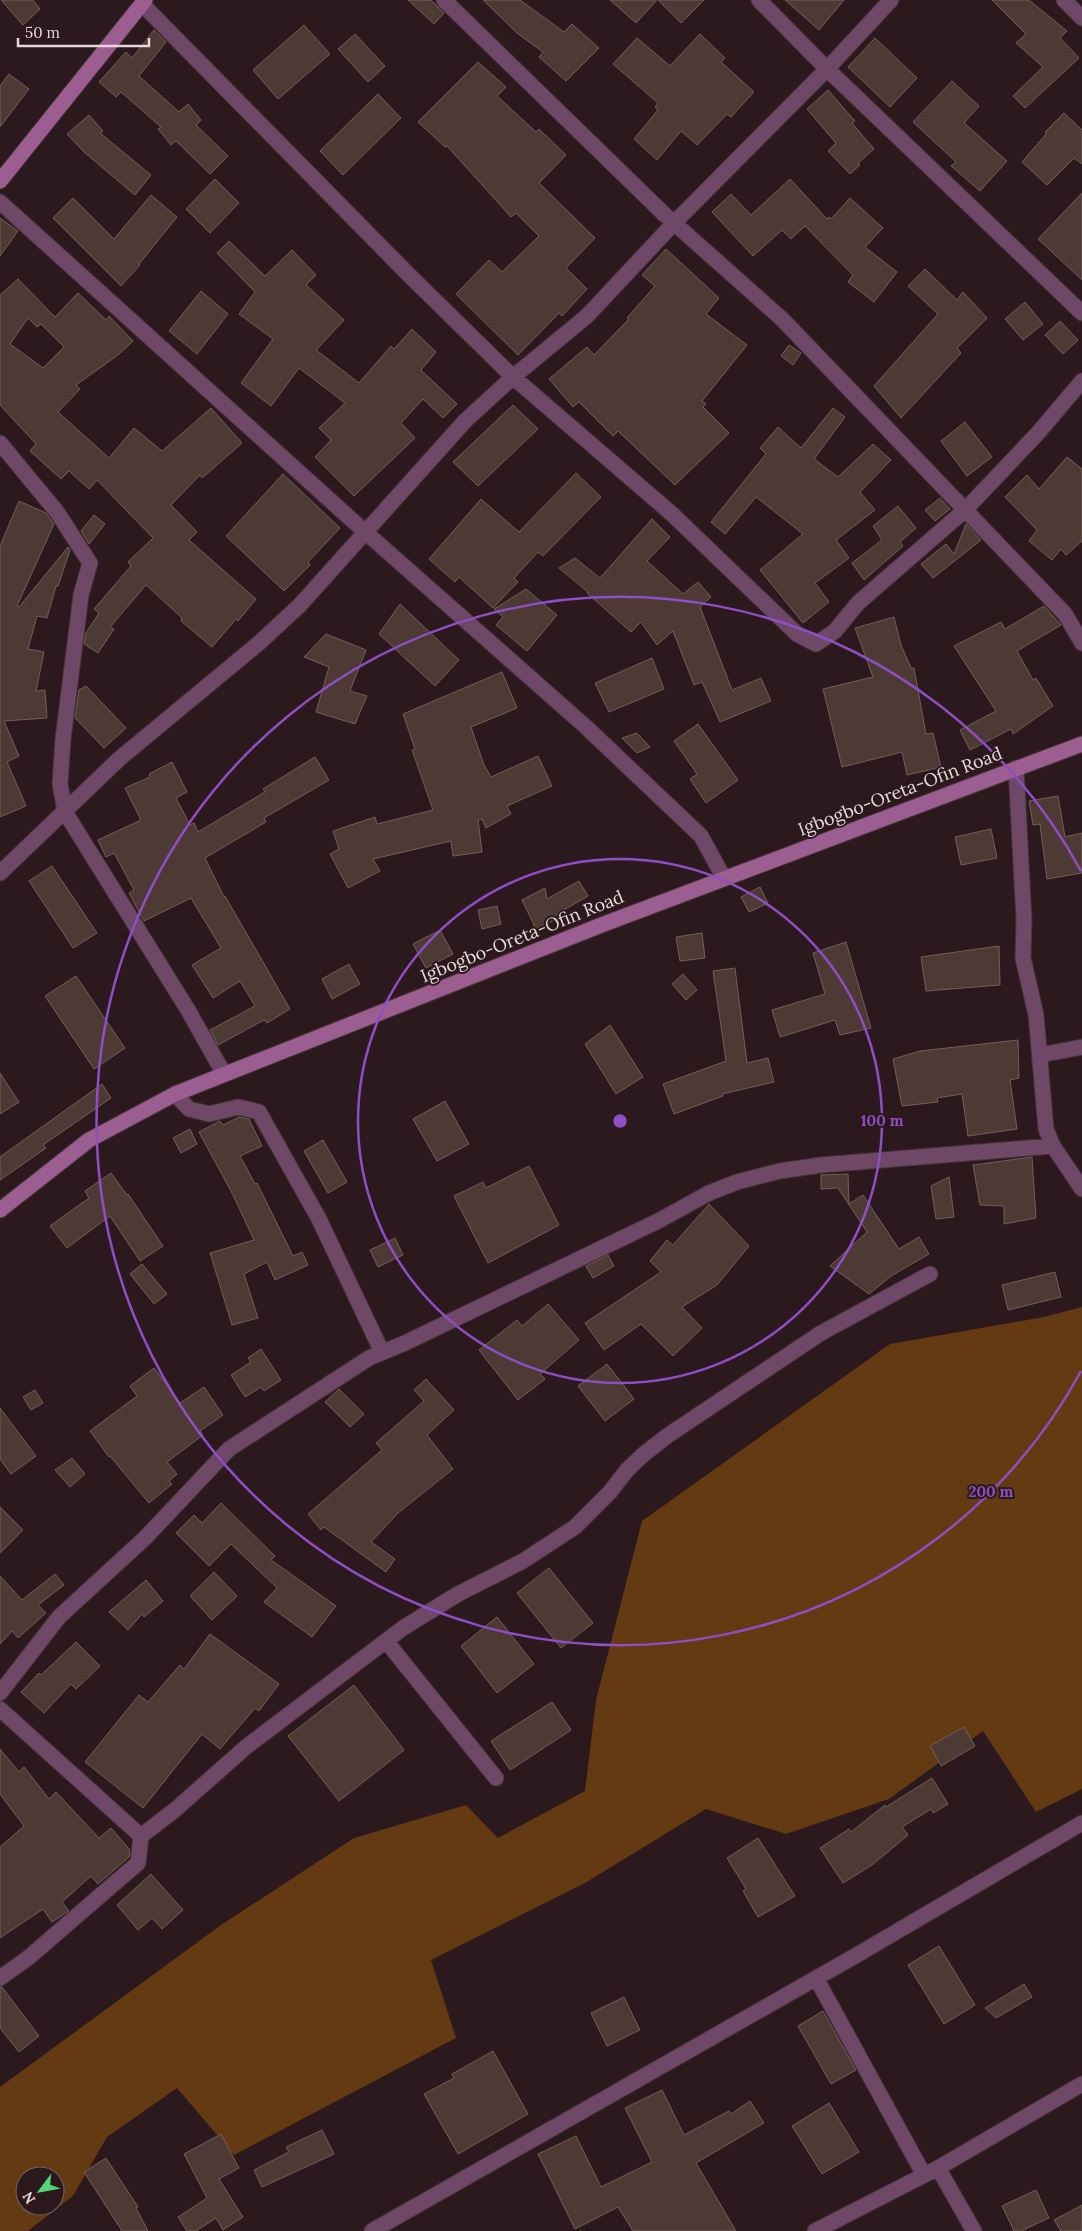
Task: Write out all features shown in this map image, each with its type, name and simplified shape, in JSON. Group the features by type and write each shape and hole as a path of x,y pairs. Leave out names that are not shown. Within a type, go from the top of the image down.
{"street":[{"path":"444,0 674,223 782,319 1064,614 1082,643"},
{"path":"759,0 827,69 1082,314"},
{"path":"0,873 119,759 259,643 300,605 458,428 513,377 587,316 674,223 827,69 891,0"},
{"path":"1064,0 1082,18"},
{"path":"0,181 144,2 409,275 513,377 672,514 798,634 816,644 835,631 858,603 964,510 1038,433 1082,381"},
{"path":"0,202 366,533 586,727 701,836 724,878"},
{"path":"0,443 57,512 90,563 82,595 63,739 60,784 64,812 188,1010 224,1074"},
{"name":"Igbogbo-Oreta-Ofin Road","path":"0,1210 89,1140 175,1094 724,878 1082,744"},
{"path":"1016,768 1024,920 1023,958 1036,1015 1046,1129 1053,1146 1082,1189"},
{"path":"1040,1055 1082,1047"},
{"path":"175,1094 189,1109 209,1114 238,1107 259,1112 319,1219 382,1352"},
{"path":"0,1693 59,1617 145,1538 229,1449 369,1358 660,1220 709,1193 737,1182 780,1171 821,1165 1053,1146"},
{"path":"0,1978 28,1958 138,1863 141,1836 176,1809 246,1747 386,1641 458,1594 523,1561 575,1527 610,1492 627,1470 644,1454 675,1431 821,1333 930,1274"},
{"path":"386,1641 496,1778"},
{"path":"0,1709 141,1836"},
{"path":"372,2231 816,1978 1082,1822"},
{"path":"816,1978 924,2175"},
{"path":"816,2231 938,2168 1082,2084"},
{"path":"938,2168 974,2231"},
{"path":"396,2231 402,2213"}],"shaded area":[{"path":"1082,1307 1082,1789 1036,1812 983,1731 889,1799 786,1834 706,1809 585,1883 431,1960 456,2038 234,2155 177,2088 107,2137 73,2196 65,2202 65,2166 15,2166 15,2216 47,2216 28,2231 0,2231 0,2087 221,1925 354,1838 466,1805 498,1838 585,1791 596,1700 642,1521 890,1344 1044,1317"}],"building":[{"path":"1,0 33,0 40,9 23,25"},
{"path":"408,0 431,0 444,13 434,24"},
{"path":"483,0 520,0 564,32 572,24 599,48 566,81 539,57 543,52 517,33"},
{"path":"610,0 657,0 636,23"},
{"path":"658,0 704,0 681,23"},
{"path":"785,0 844,0 819,30"},
{"path":"992,0 1029,0 1067,31 1060,38 1079,58 1025,108 1013,96 1043,67 1016,43 1026,34"},
{"path":"304,25 330,54 278,99 253,70"},
{"path":"154,30 166,42 139,76 179,112 188,104 201,120 196,125 228,156 210,174 176,141 171,145 158,129 161,127 121,92 116,97 99,82 126,52 132,58"},
{"path":"355,34 385,66 368,82 338,49"},
{"path":"700,34 725,58 721,62 754,92 731,117 727,114 697,145 681,131 657,160 634,139 658,110 655,107 658,103 613,64 637,38 670,66"},
{"path":"875,38 917,78 890,107 848,67"},
{"path":"478,62 506,87 497,96 536,132 539,129 566,155 539,183 595,238 566,268 587,289 562,316 559,313 518,355 456,294 489,260 502,272 539,236 516,213 511,217 447,146 445,147 418,122"},
{"path":"9,74 29,89 0,127 0,86"},
{"path":"952,81 979,106 964,123 1007,161 980,191 951,166 956,162 913,122"},
{"path":"828,90 855,121 852,123 874,149 858,163 860,165 850,174 828,151 836,143 807,109"},
{"path":"378,94 401,118 343,175 320,151"},
{"path":"1064,113 1082,130 1082,164 1074,158 1047,185 1022,162 1047,133 1045,132"},
{"path":"89,115 103,131 100,133 151,175 135,195 84,152 67,134"},
{"path":"215,179 239,203 210,233 186,209"},
{"path":"790,179 827,219 829,217 831,219 850,198 883,228 865,247 897,272 874,302 848,282 853,275 805,226 791,239 782,230 753,256 712,212 731,194 751,215"},
{"path":"1082,193 1082,280 1038,239"},
{"path":"151,195 177,217 140,265 121,286 53,218 73,198 114,239"},
{"path":"0,218 18,231 0,256"},
{"path":"229,241 265,276 292,250 316,275 306,285 344,320 316,350 359,383 391,346 394,349 412,329 436,352 421,370 457,404 443,418 423,399 401,423 415,438 354,496 315,457 331,440 319,428 345,403 299,368 271,406 241,383 273,339 239,314 255,292 217,253"},
{"path":"666,249 719,298 706,314 747,345 702,401 706,404 703,407 729,433 675,485 618,431 613,436 579,402 573,407 549,379 587,347 594,355 629,319 627,318 655,286 642,275"},
{"path":"925,269 957,300 963,292 987,318 957,348 961,353 901,418 874,386 938,314 908,286"},
{"path":"18,279 55,317 78,293 106,320 109,316 133,341 118,355 76,385 80,389 58,412 109,458 134,428 162,451 211,408 242,443 202,478 200,475 171,505 197,532 189,540 256,599 238,621 236,619 212,647 181,621 182,618 146,585 110,627 114,629 98,653 84,644 86,633 99,613 94,609 131,566 128,562 153,538 97,480 89,489 69,471 61,479 30,451 36,444 0,405 0,295","holes":["28,318 37,327 41,324 64,347 43,368 10,344"]},
{"path":"201,291 228,314 197,354 169,331"},
{"path":"1025,302 1043,324 1023,340 1005,319"},
{"path":"1060,321 1078,340 1063,354 1045,335"},
{"path":"789,345 801,353 793,365 781,356"},
{"path":"513,405 538,429 478,486 453,462"},
{"path":"833,408 845,417 814,459 838,477 873,444 891,460 860,492 875,510 836,540 849,558 815,583 829,602 803,623 760,570 803,534 756,497 725,534 711,522 766,454 760,448 778,427 801,448"},
{"path":"965,422 992,457 967,476 941,441"},
{"path":"1067,457 1082,469 1082,541 1066,555 1061,549 1052,560 1029,541 1037,530 1005,497 1027,475 1039,489"},
{"path":"576,473 601,497 543,556 538,552 514,578 518,582 493,608 459,577 455,582 429,559 481,499 519,532"},
{"path":"283,474 340,528 308,562 310,565 284,591 226,536"},
{"path":"940,498 950,509 935,521 925,510"},
{"path":"19,501 46,513 54,524 17,606 19,607 68,547 70,550 58,586 56,586 47,618 37,616 28,649 44,652 36,691 45,690 47,718 4,721 19,756 7,762 26,806 0,817 0,546"},
{"path":"898,506 916,528 900,542 903,546 864,580 852,563 882,540 873,526"},
{"path":"94,515 105,524 89,544 81,531"},
{"path":"652,519 670,537 647,561 683,594 698,582 711,597 700,607 732,690 761,678 771,701 720,722 702,682 694,685 673,631 657,645 641,622 631,632 559,568 575,558 600,578"},
{"path":"966,524 981,540 933,578 921,564 946,544 954,554"},
{"path":"526,589 557,615 527,651 496,625 503,617 494,609"},
{"path":"400,604 459,660 435,686 379,634"},
{"path":"1044,606 1061,625 1017,651 1033,680 1036,678 1053,706 1013,734 1011,729 970,750 960,730 996,711 954,646 1001,622 1005,629"},
{"path":"894,617 901,645 911,668 914,668 926,734 933,733 941,767 907,775 902,752 842,767 823,689 873,677 855,628"},
{"path":"326,634 366,650 350,691 367,696 355,724 316,712 329,667 304,657"},
{"path":"652,658 664,689 609,712 595,683"},
{"path":"502,672 517,708 471,727 484,765 491,777 538,756 552,786 507,806 511,814 486,828 482,819 478,820 482,852 453,856 451,841 373,859 380,871 348,888 330,854 339,849 333,831 375,817 377,824 433,810 412,750 415,749 403,714"},
{"path":"86,686 126,728 104,748 75,718 79,690"},
{"path":"698,724 738,780 706,803 690,779 697,774 674,741"},
{"path":"637,733 650,747 637,753 622,738"},
{"path":"315,757 329,780 264,818 266,822 205,858 224,897 290,1009 267,1023 264,1020 218,1045 210,1030 255,1006 240,981 213,998 192,965 221,948 191,898 144,921 129,893 134,890 114,853 106,857 98,840 141,820 125,788 150,777 149,774 172,762 187,792 176,798 190,825 194,823 198,832 265,792 263,789"},
{"path":"1058,796 1065,837 1082,833 1082,873 1047,879 1040,824 1033,825 1029,801"},
{"path":"991,829 997,858 961,865 955,837"},
{"path":"52,866 97,933 73,948 29,881"},
{"path":"579,881 588,896 557,914 559,918 536,929 522,900 545,888 547,899"},
{"path":"760,887 768,903 749,912 741,897"},
{"path":"497,906 501,924 482,929 478,910"},
{"path":"440,930 453,954 426,968 413,944"},
{"path":"702,933 705,958 680,961 676,937"},
{"path":"846,942 871,1028 840,1035 835,1020 780,1037 772,1010 825,994 813,953"},
{"path":"999,946 1000,985 926,991 921,957"},
{"path":"349,964 360,984 332,999 322,979"},
{"path":"735,968 747,1063 768,1058 774,1082 722,1094 723,1096 674,1114 663,1084 726,1061 713,971"},
{"path":"683,974 697,990 686,1000 672,984"},
{"path":"76,976 125,1048 94,1069 45,996"},
{"path":"610,1025 643,1077 616,1094 585,1044"},
{"path":"1018,1040 1019,1078 1010,1080 1017,1129 968,1136 962,1094 937,1098 938,1102 902,1106 893,1059 920,1051"},
{"path":"0,1073 19,1102 0,1114"},
{"path":"102,1084 111,1098 43,1145 46,1148 0,1180 0,1157"},
{"path":"445,1101 469,1144 437,1161 413,1119"},
{"path":"239,1117 249,1119 262,1146 240,1156 255,1184 257,1183 293,1256 302,1252 308,1265 275,1280 267,1262 244,1274 258,1318 232,1325 210,1253 254,1240 233,1195 199,1132 220,1121 223,1125"},
{"path":"190,1129 197,1144 181,1153 173,1138"},
{"path":"323,1140 347,1182 328,1193 304,1151"},
{"path":"1032,1157 1036,1218 1004,1224 1004,1206 980,1205 973,1165"},
{"path":"529,1166 559,1225 488,1263 454,1196 483,1182 486,1188"},
{"path":"111,1173 128,1194 163,1246 140,1261 110,1216 67,1248 50,1226 89,1198 85,1191"},
{"path":"848,1174 849,1204 863,1195 899,1249 919,1237 929,1254 891,1276 869,1294 830,1266 867,1232 838,1188 821,1189 821,1175"},
{"path":"949,1177 954,1217 936,1219 931,1186"},
{"path":"709,1204 749,1246 717,1285 682,1307 702,1328 673,1356 641,1324 604,1350 585,1323 661,1272 650,1261 667,1240 673,1245"},
{"path":"395,1238 403,1255 378,1267 370,1250"},
{"path":"608,1255 614,1266 593,1278 586,1266"},
{"path":"142,1264 167,1294 154,1304 130,1274"},
{"path":"1055,1272 1061,1297 1008,1310 1002,1285"},
{"path":"548,1304 579,1340 540,1374 545,1379 518,1400 479,1350 517,1320 522,1326"},
{"path":"261,1349 281,1380 264,1391 261,1387 245,1397 231,1375 251,1362 248,1358"},
{"path":"607,1364 634,1399 605,1421 578,1386"},
{"path":"154,1368 180,1403 204,1387 223,1415 200,1431 203,1435 167,1462 177,1474 169,1481 172,1484 149,1503 109,1457 90,1431 137,1396 130,1386"},
{"path":"426,1379 454,1410 427,1435 453,1469 398,1513 371,1542 395,1559 386,1572 324,1527 321,1530 308,1514 382,1450 376,1443 424,1401 414,1390"},
{"path":"339,1389 364,1414 350,1427 325,1402"},
{"path":"35,1390 43,1403 31,1410 23,1397"},
{"path":"0,1408 36,1456 11,1474 0,1459"},
{"path":"72,1458 85,1474 70,1487 55,1470"},
{"path":"221,1503 275,1556 271,1560 336,1606 312,1637 264,1602 277,1588 231,1544 209,1566 176,1533 194,1515 202,1523"},
{"path":"0,1507 23,1530 0,1553"},
{"path":"549,1568 593,1623 561,1648 517,1593"},
{"path":"214,1572 237,1596 212,1620 190,1596"},
{"path":"55,1574 64,1585 38,1605 46,1613 18,1638 12,1631 0,1644 0,1576 22,1600"},
{"path":"146,1580 163,1601 144,1617 142,1614 128,1630 109,1612"},
{"path":"497,1617 534,1664 497,1693 461,1646"},
{"path":"210,1634 279,1684 259,1711 255,1708 220,1749 202,1734 143,1808 85,1762 139,1695 148,1702 180,1665 184,1669"},
{"path":"76,1642 100,1666 76,1689 71,1684 44,1713 21,1692 39,1673 41,1675"},
{"path":"354,1685 404,1750 339,1801 288,1736"},
{"path":"552,1702 571,1730 510,1770 491,1741"},
{"path":"964,1727 975,1746 941,1766 930,1746"},
{"path":"0,1749 19,1772 24,1767 49,1799 56,1792 99,1838 111,1828 130,1850 129,1857 98,1884 91,1876 62,1902 69,1911 52,1922 43,1909 0,1938 0,1847 24,1826 0,1794"},
{"path":"932,1778 948,1804 933,1813 931,1809 902,1827 908,1835 872,1865 843,1883 820,1848 849,1829 851,1832 885,1805 886,1807"},
{"path":"758,1838 795,1896 758,1917 743,1891 746,1889 727,1858"},
{"path":"151,1874 183,1910 162,1929 152,1918 138,1930 117,1905"},
{"path":"939,1946 975,2005 944,2024 908,1965"},
{"path":"1024,1984 1032,1997 996,2018 985,2008"},
{"path":"0,1987 2,1987 39,2036 19,2052 0,2028"},
{"path":"624,1997 640,2030 607,2046 591,2013"},
{"path":"823,2011 856,2070 831,2084 798,2026"},
{"path":"493,2051 528,2114 458,2154 424,2094 454,2078 452,2074"},
{"path":"662,2090 684,2135 729,2111 731,2114 750,2101 764,2123 696,2163 736,2231 633,2231 618,2207 575,2229 538,2154 576,2136 601,2187 652,2162 625,2108"},
{"path":"829,2103 859,2152 822,2174 792,2126"},
{"path":"322,2130 334,2154 262,2187 254,2170 289,2152 286,2147"},
{"path":"221,2134 239,2168 219,2179 243,2217 223,2230 216,2218 196,2231 187,2231 178,2217 207,2198 184,2154"},
{"path":"106,2158 138,2207 136,2208 148,2231 122,2231 84,2172"},
{"path":"1036,2190 1049,2218 1021,2231 1014,2231 1002,2206"},
{"path":"1082,2205 1082,2231 1061,2231 1054,2220"}]}
